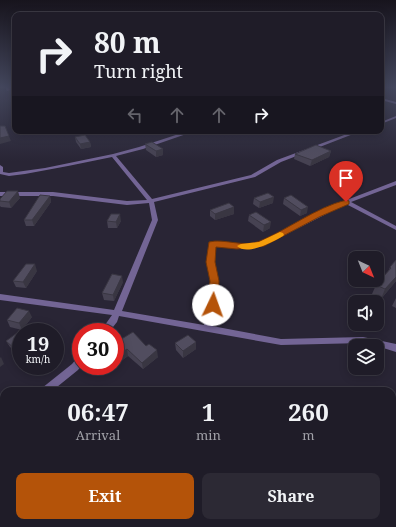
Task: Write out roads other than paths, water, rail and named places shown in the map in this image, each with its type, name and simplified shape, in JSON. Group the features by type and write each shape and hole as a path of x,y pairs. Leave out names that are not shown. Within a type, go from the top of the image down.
{"street":[{"path":"384,122 396,117"},
{"path":"0,168 3,175 12,175 113,155 183,134"},
{"path":"0,194 53,194 127,203 151,201 253,176 278,161 351,134"},
{"path":"112,323 155,220 151,201 113,155"},
{"path":"207,328 213,305 214,281 210,262 212,244 237,247 261,245 346,202 396,183"},
{"path":"346,202 396,228"},
{"path":"0,297 117,313 281,342 364,340 396,348"},
{"path":"49,387 72,369"}]}
